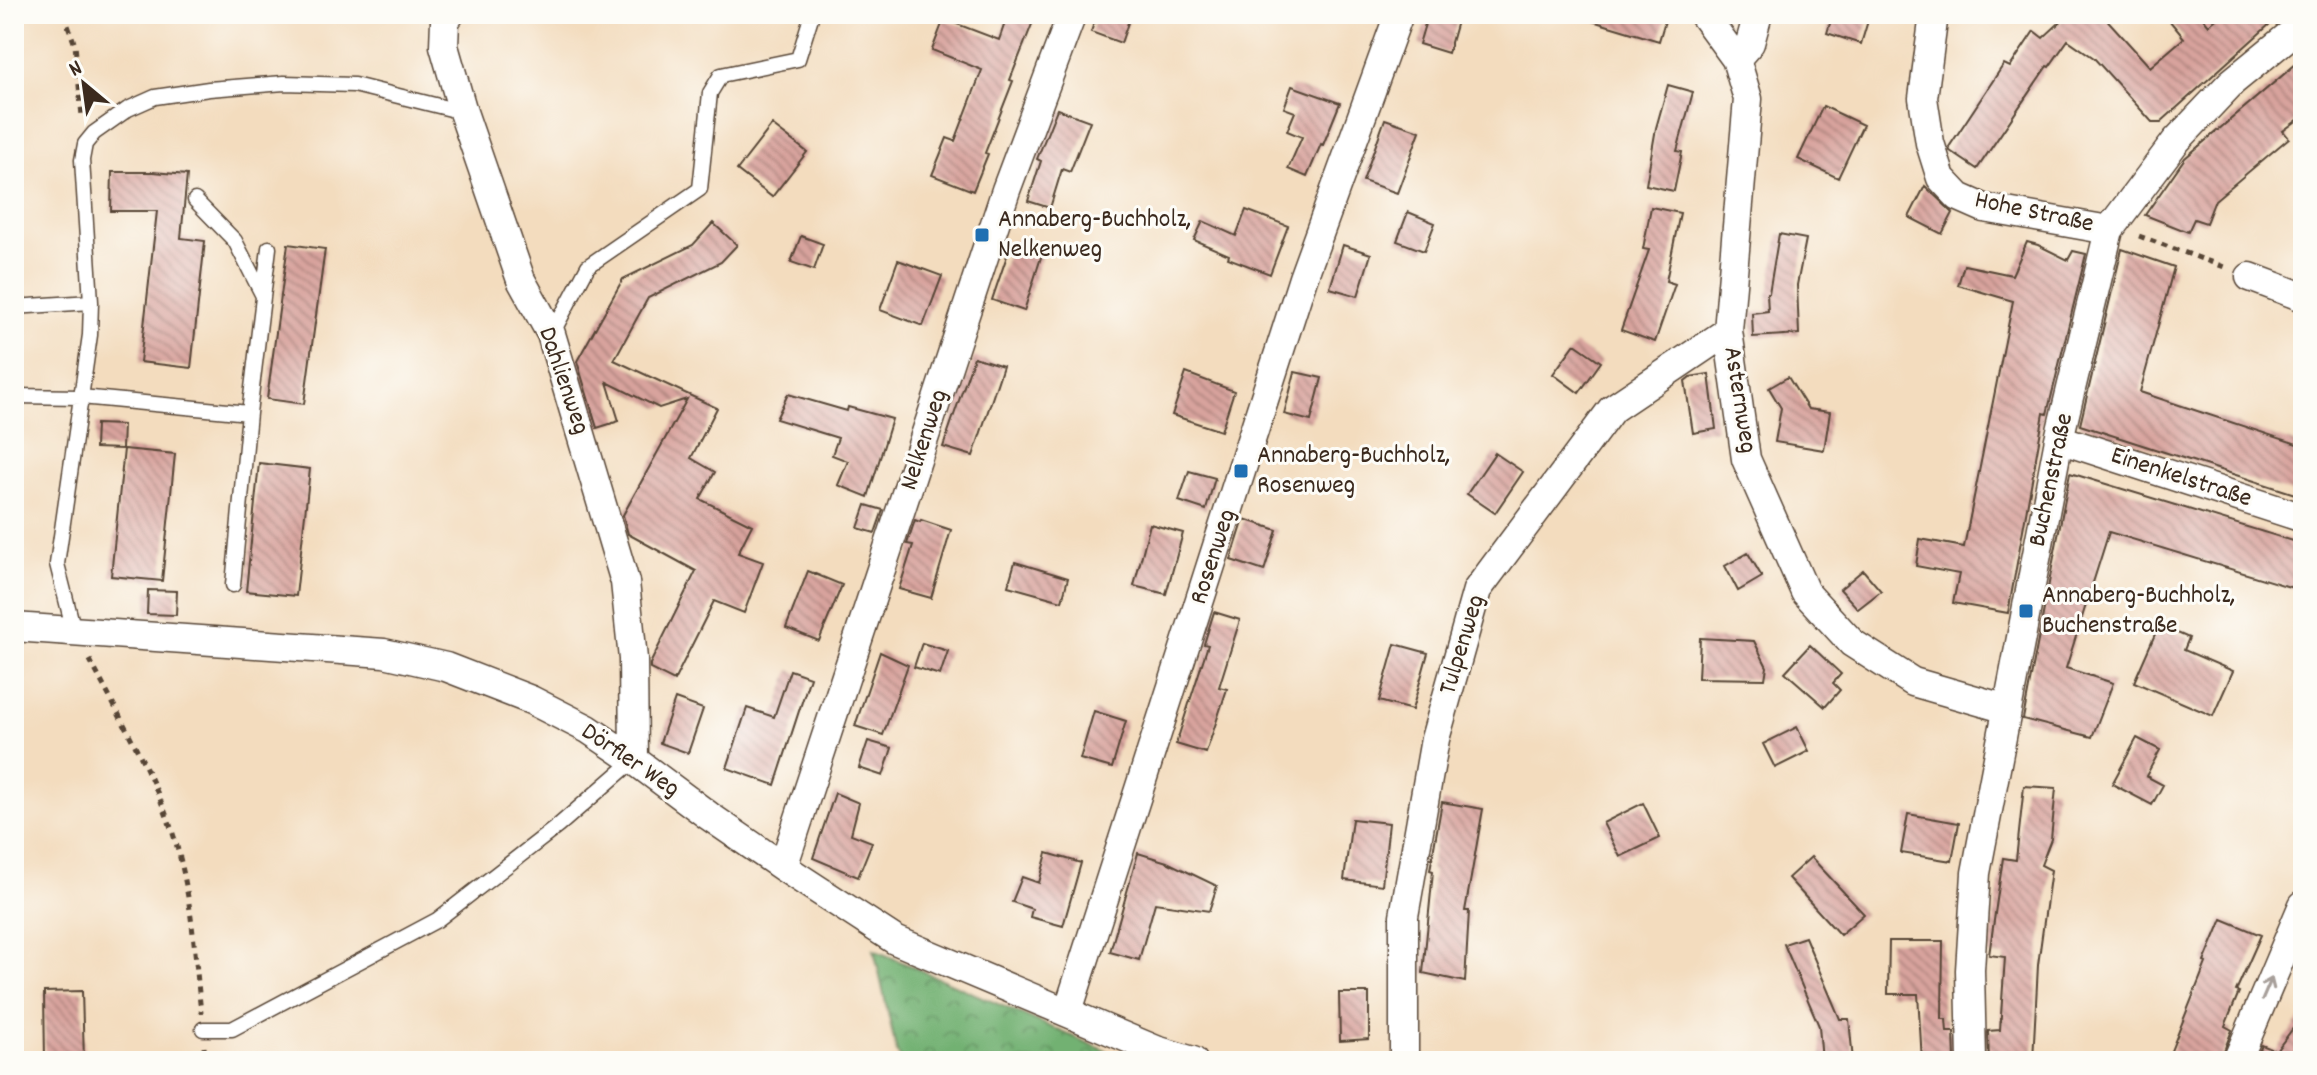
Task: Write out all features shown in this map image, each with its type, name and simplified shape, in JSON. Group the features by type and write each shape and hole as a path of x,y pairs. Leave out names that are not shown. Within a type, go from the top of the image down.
{"street":[{"name":"Dahlienweg","path":"450,14 445,21 444,46 463,112 521,280 551,334 625,582 633,659 634,760"},
{"name":"Nelkenweg","path":"783,867 1006,190 1072,14"},
{"name":"Rosenweg","path":"1068,1011 1303,278 1399,14"},
{"name":"Asternweg","path":"1703,14 1736,59 1748,99 1728,331 1746,459 1805,592 1852,643 1913,682 2007,709"},
{"path":"1736,59 1750,43 1758,14"},
{"name":"Hohe Straße","path":"1934,14 1923,98 1930,143 1941,178 1959,197 1984,208 2111,228"},
{"name":"Buchenstraße","path":"1972,1061 1970,970 1976,873 2059,439 2111,228 2176,141 2232,82 2303,24"},
{"path":"2250,277 2303,297"},
{"name":"Tulpenweg","path":"1404,1061 1404,916 1435,739 1477,590 1612,409 1728,331"},
{"name":"Einenkelstraße","path":"2059,439 2303,518"},
{"name":"Dörfler Weg","path":"14,627 384,653 446,667 531,700 588,729 783,867 895,940 1156,1050 1193,1061"},
{"path":"2237,1061 2303,905"}],"lane":[{"path":"551,334 588,266 700,189 710,93 721,75 798,59 812,14"},
{"path":"74,631 57,564 90,335 91,302 82,160 85,144 94,133 128,109 155,97 209,89 284,83 354,85 463,112"},
{"path":"195,200 235,241 262,294"},
{"path":"233,585 269,248"},
{"path":"14,307 91,302"},
{"path":"14,396 81,397 249,413"},
{"path":"203,1029 232,1029 437,920 558,826 634,760"}],"path":[{"path":"64,14 75,45 82,117 94,133"},
{"path":"2111,228 2250,277"},
{"path":"74,631 147,768 176,843 190,912 203,1029"}],"green space":[{"path":"874,950 1129,1061 903,1061 897,1053"}],"building":[{"path":"1008,14 1036,14 973,191 932,175 947,138 955,141 982,70 932,50 944,19 999,40"},
{"path":"1097,14 1131,14 1121,43 1091,32"},
{"path":"1428,14 1459,14 1448,53 1419,44"},
{"path":"1590,14 1667,14 1659,41 1589,20"},
{"path":"1833,14 1870,14 1861,44 1827,33"},
{"path":"2069,14 2102,14 2150,67 2184,38 2164,14 2200,14 2209,25 2222,14 2281,14 2161,122 2152,122 2094,58 2068,40 1977,169 1950,151 1949,147 2004,64 2010,67 2034,31 2043,38"},
{"path":"2303,58 2303,116 2283,131 2289,138 2215,200 2206,223 2194,219 2188,232 2145,215 2185,158"},
{"path":"1668,85 1693,92 1677,151 1682,152 1674,191 1646,185 1656,128"},
{"path":"1292,86 1340,103 1307,177 1288,169 1302,137 1287,131 1295,112 1284,108"},
{"path":"1823,106 1863,125 1838,178 1798,159"},
{"path":"1057,109 1090,121 1070,172 1062,169 1050,208 1028,201 1041,161 1037,159"},
{"path":"1385,119 1420,131 1397,193 1363,181"},
{"path":"772,125 807,152 772,197 737,170"},
{"path":"112,172 187,175 181,238 205,241 191,368 140,362 157,211 111,211"},
{"path":"1925,186 1953,213 1942,234 1909,217"},
{"path":"1651,207 1680,213 1666,281 1675,284 1655,342 1621,330 1649,250 1643,249"},
{"path":"1246,210 1288,226 1270,274 1228,258 1229,255 1194,240 1203,221 1236,236"},
{"path":"1408,212 1435,223 1424,251 1397,241"},
{"path":"713,223 737,245 721,262 648,298 614,360 717,408 691,458 715,472 700,499 752,525 738,553 763,562 744,613 714,601 674,681 650,669 650,664 696,571 628,534 623,515 687,399 659,408 607,382 619,421 597,428 577,361 623,279 693,245"},
{"path":"1779,234 1806,239 1797,285 1799,334 1753,337 1752,313 1768,311 1767,293"},
{"path":"801,236 823,244 814,270 791,262"},
{"path":"1012,241 1043,251 1024,311 992,300"},
{"path":"2027,242 2068,260 2073,251 2086,254 2047,414 2044,413 2008,613 1953,603 1959,574 1916,566 1920,539 1964,547 2013,301 1958,285 1964,265 2012,275"},
{"path":"288,244 325,249 304,404 267,399"},
{"path":"1343,245 1371,254 1358,296 1330,288"},
{"path":"2122,249 2174,267 2140,392 2303,446 2303,470 2295,494 2080,425"},
{"path":"898,260 942,276 923,326 880,310"},
{"path":"1575,344 1601,362 1579,393 1553,374"},
{"path":"974,357 1003,366 973,456 943,447"},
{"path":"1295,372 1322,378 1311,421 1284,414"},
{"path":"1186,373 1234,391 1221,431 1172,415"},
{"path":"1709,374 1716,429 1693,433 1685,381 1690,377"},
{"path":"1788,377 1808,409 1830,412 1824,450 1775,442 1781,408 1769,388"},
{"path":"788,394 847,411 848,407 892,419 868,497 838,485 848,461 832,455 838,438 776,419"},
{"path":"96,424 123,425 122,449 95,448"},
{"path":"124,449 175,454 162,581 111,576"},
{"path":"1495,453 1523,472 1495,513 1467,494"},
{"path":"259,463 310,469 296,596 246,591"},
{"path":"1189,471 1215,478 1206,510 1179,501"},
{"path":"2070,473 2303,544 2303,591 2109,532 2066,668 2113,683 2092,737 2023,719"},
{"path":"866,505 883,510 875,533 858,528"},
{"path":"1244,519 1277,530 1264,571 1231,560"},
{"path":"915,520 951,530 931,598 899,589 913,545 907,544"},
{"path":"1150,524 1183,533 1166,594 1134,586"},
{"path":"1748,553 1762,577 1738,591 1725,566"},
{"path":"1015,562 1068,578 1062,601 1008,586"},
{"path":"1863,570 1881,591 1858,609 1840,589"},
{"path":"808,571 842,585 819,641 786,628"},
{"path":"148,590 177,591 176,615 147,614"},
{"path":"1214,612 1240,620 1219,687 1227,689 1206,753 1176,744 1208,645 1204,644"},
{"path":"2159,625 2189,638 2184,650 2233,671 2213,716 2134,682"},
{"path":"1700,638 1754,641 1767,667 1765,679 1698,678"},
{"path":"922,643 948,651 940,675 914,667"},
{"path":"1395,644 1428,653 1412,710 1379,701"},
{"path":"1810,645 1841,674 1833,683 1840,690 1825,707 1785,672"},
{"path":"880,652 908,665 883,735 855,726"},
{"path":"790,670 810,677 775,785 727,768 747,708 774,717"},
{"path":"675,699 703,709 688,753 660,743"},
{"path":"1094,711 1126,721 1112,768 1080,759"},
{"path":"1797,727 1809,751 1775,768 1763,744"},
{"path":"2137,738 2160,750 2146,776 2163,785 2152,805 2112,784"},
{"path":"868,741 892,748 883,776 859,768"},
{"path":"2024,786 2056,788 2051,839 2041,865 2051,870 2038,965 2033,1060 1989,1061 1988,1031 2000,1030 2005,957 1989,955 2003,858 2016,860"},
{"path":"835,793 859,803 851,834 872,842 858,877 813,858"},
{"path":"1442,802 1483,809 1465,911 1469,911 1465,982 1423,973 1433,871 1430,870"},
{"path":"1643,803 1660,838 1620,857 1603,823"},
{"path":"1908,814 1959,823 1952,861 1901,853"},
{"path":"1352,819 1389,823 1382,885 1344,880"},
{"path":"1047,853 1081,863 1063,926 1030,917 1032,909 1012,902 1022,877 1039,883"},
{"path":"1138,853 1167,862 1217,886 1209,911 1155,903 1139,960 1110,952"},
{"path":"1811,857 1864,914 1840,935 1788,878"},
{"path":"2222,919 2261,935 2236,991 2239,992 2225,1026 2232,1030 2220,1061 2167,1061 2204,962"},
{"path":"1805,937 1840,1019 1849,1019 1853,1061 1822,1061 1819,1026 1784,944"},
{"path":"1889,941 1943,941 1942,1019 1946,1019 1947,1032 1954,1032 1955,1061 1922,1061 1918,994 1888,994"},
{"path":"82,991 84,1061 45,1061 44,992"},
{"path":"1339,993 1369,993 1369,1039 1340,1041"},
{"path":"2303,1015 2303,1061 2255,1061 2262,1045 2276,1051"}],"place":[{"name":"Annaberg-Buchholz, Nelkenweg","path":"982,235"},
{"name":"Annaberg-Buchholz, Rosenweg","path":"1241,471"},
{"name":"Annaberg-Buchholz, Buchenstraße","path":"2026,611"}]}
